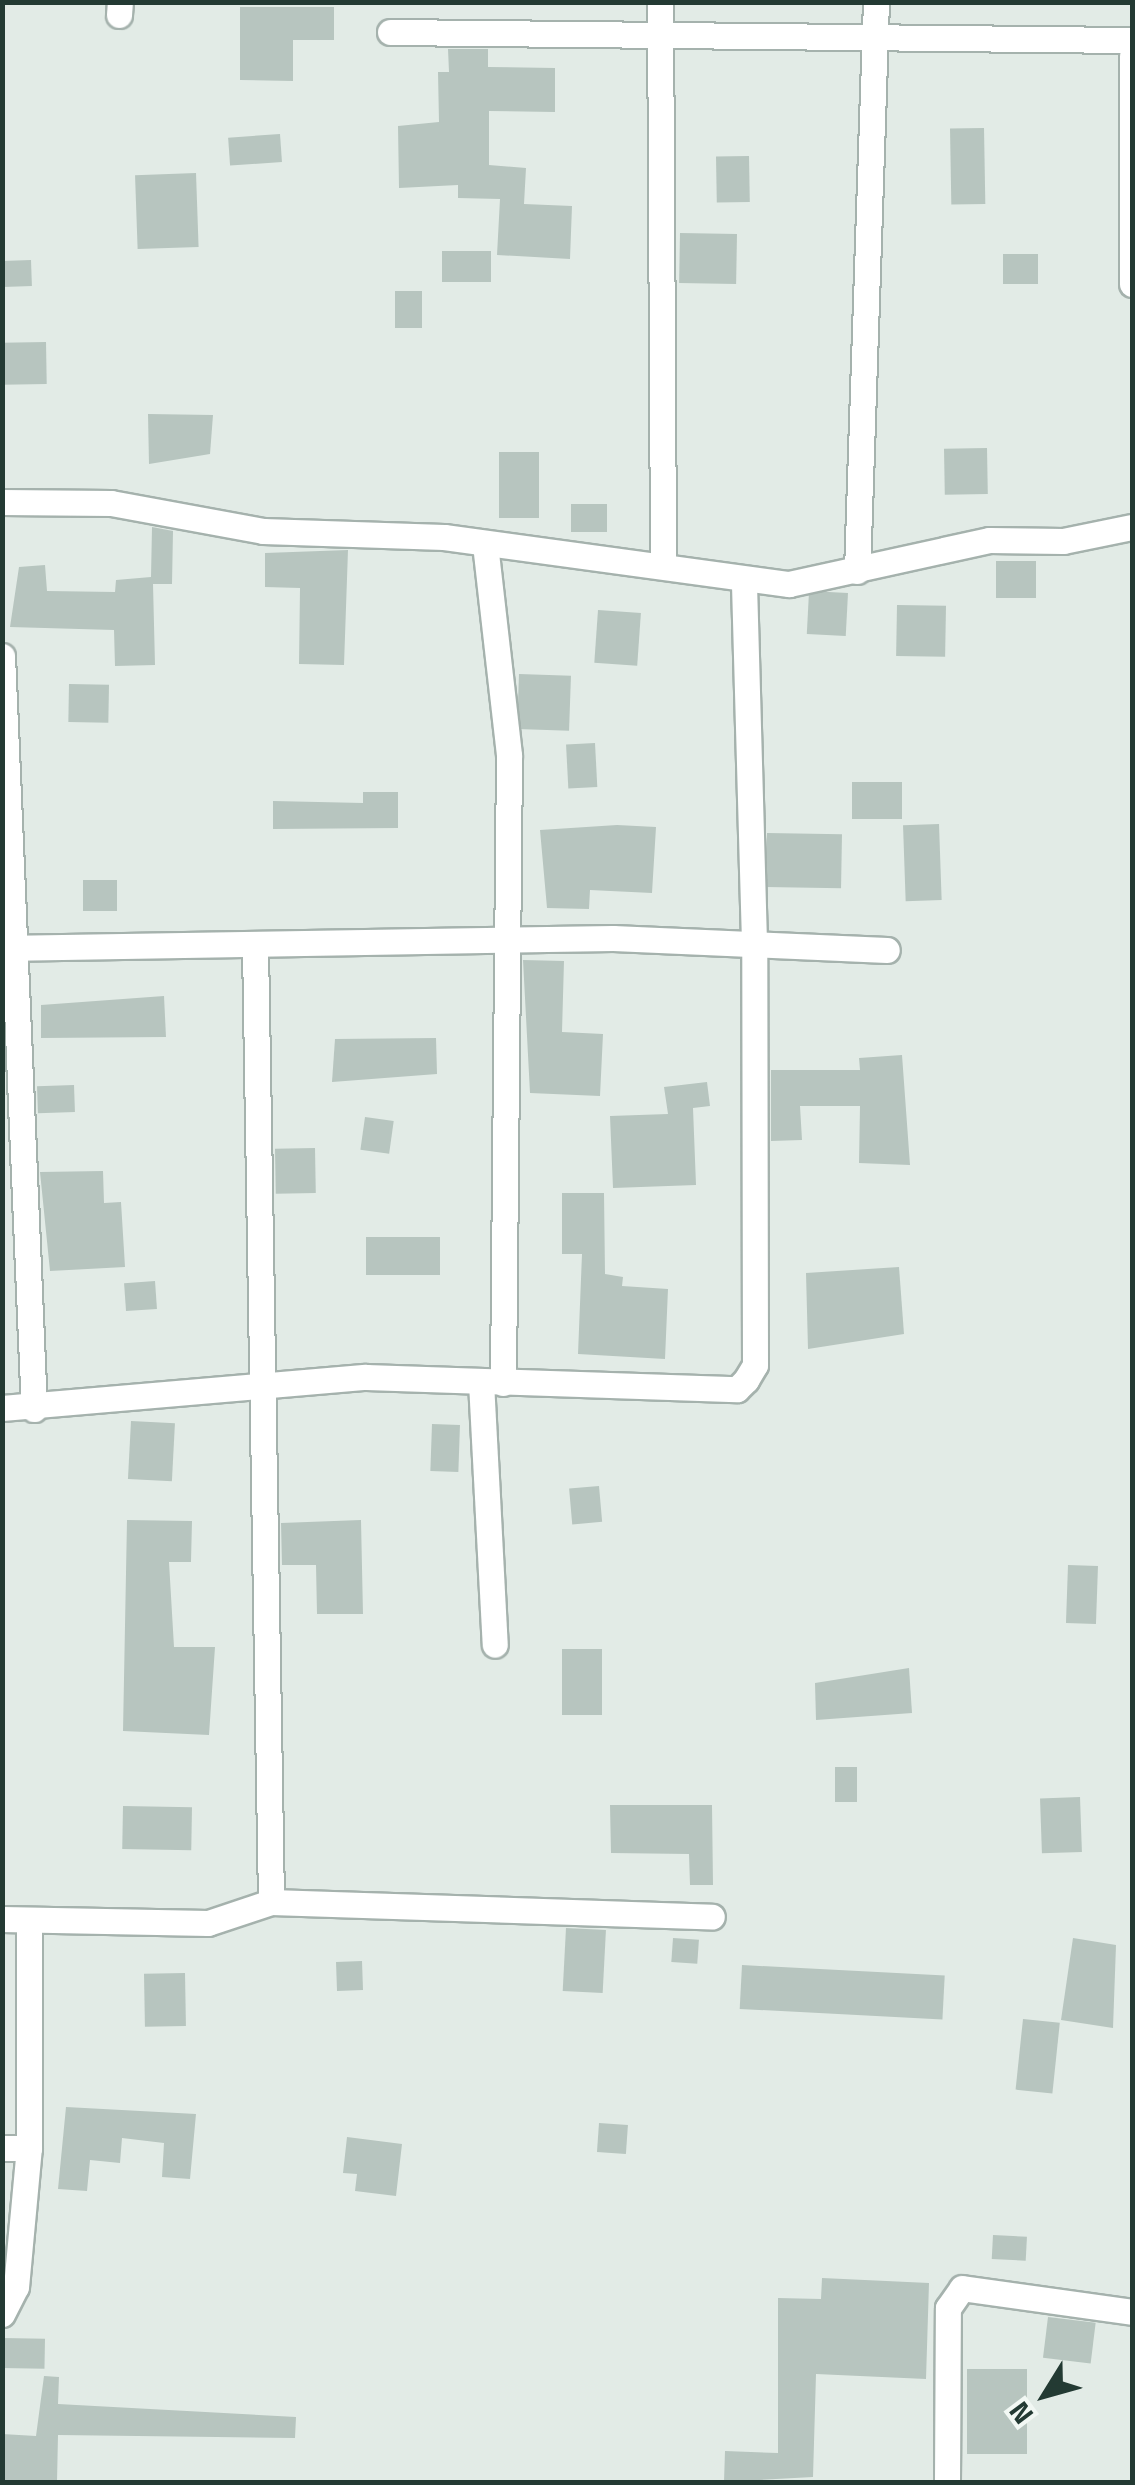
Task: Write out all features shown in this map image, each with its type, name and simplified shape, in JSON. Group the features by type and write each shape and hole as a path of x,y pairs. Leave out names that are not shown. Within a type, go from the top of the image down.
{"street":[{"path":"660,2 662,561"},
{"path":"858,571 876,2"},
{"path":"390,32 660,40 1132,40"},
{"path":"1132,56 1132,284"},
{"path":"2,502 112,503 263,531 485,544 662,561 744,580 789,584 989,540 1063,541 1132,527"},
{"path":"485,544 509,756 492,1382 494,1645"},
{"path":"2,1408 366,1377 737,1389 746,1380 755,1365 754,942 744,580"},
{"path":"2,656 13,744 6,947 34,1408"},
{"path":"6,947 502,940 754,942 887,950"},
{"path":"254,946 256,1389 271,1902"},
{"path":"2,1919 236,1921 271,1902 712,1918"},
{"path":"2,2314 16,2287 29,2148 29,1920"},
{"path":"2,2148 29,2148"},
{"path":"947,2482 952,2297 962,2288 1132,2312"}],"building":[{"path":"240,7 334,7 334,40 293,40 293,81 240,80"},
{"path":"448,49 488,49 488,67 555,68 555,112 489,111 489,165 526,168 524,204 572,206 570,259 497,255 500,199 458,198 458,185 399,188 398,126 439,122 438,72 449,72"},
{"path":"984,128 985,204 951,205 950,129"},
{"path":"280,134 282,162 230,166 228,138"},
{"path":"749,156 750,202 717,203 716,157"},
{"path":"196,173 199,247 138,249 135,175"},
{"path":"680,233 737,234 736,284 679,283"},
{"path":"442,251 491,251 491,282 442,282"},
{"path":"1003,254 1038,254 1038,284 1003,284"},
{"path":"31,260 32,286 3,287 2,261"},
{"path":"395,291 422,291 422,328 395,328"},
{"path":"46,342 47,384 3,385 2,343"},
{"path":"148,414 213,415 210,454 149,464"},
{"path":"987,448 988,494 945,495 944,449"},
{"path":"499,452 539,452 539,518 499,518"},
{"path":"571,504 607,504 607,532 571,532"},
{"path":"152,527 173,531 172,584 153,584 155,665 115,666 114,630 10,627 19,567 45,565 47,591 115,592 116,580 151,577"},
{"path":"348,550 344,665 299,664 300,588 265,587 265,553"},
{"path":"996,561 1036,561 1036,598 996,598"},
{"path":"809,591 848,593 846,636 807,634"},
{"path":"897,605 946,606 945,657 896,656"},
{"path":"598,610 641,613 637,666 594,663"},
{"path":"519,674 571,676 569,731 517,729"},
{"path":"69,684 109,685 108,723 68,722"},
{"path":"595,743 597,787 568,788 566,745"},
{"path":"852,782 902,782 902,819 852,819"},
{"path":"363,792 398,792 398,828 273,829 273,801 363,803"},
{"path":"939,824 942,900 906,901 903,825"},
{"path":"617,825 656,827 652,893 590,890 589,909 547,908 540,830"},
{"path":"767,833 842,834 841,888 766,887"},
{"path":"83,880 117,880 117,911 83,911"},
{"path":"523,960 564,961 562,1032 603,1034 600,1096 530,1093"},
{"path":"164,996 166,1037 41,1038 41,1005"},
{"path":"436,1038 437,1074 332,1082 335,1039"},
{"path":"902,1055 910,1165 859,1163 860,1106 800,1106 802,1140 771,1141 771,1070 860,1070 859,1058"},
{"path":"707,1082 710,1106 693,1108 696,1185 613,1188 610,1116 668,1114 664,1087"},
{"path":"74,1085 75,1112 38,1113 37,1086"},
{"path":"365,1117 394,1121 389,1154 360,1150"},
{"path":"315,1148 316,1193 276,1194 275,1149"},
{"path":"103,1171 104,1203 121,1202 125,1267 50,1271 40,1172"},
{"path":"562,1193 604,1193 605,1274 623,1277 622,1286 668,1289 665,1359 578,1354 582,1254 562,1254"},
{"path":"366,1237 440,1237 440,1275 366,1275"},
{"path":"899,1267 904,1334 808,1349 806,1273"},
{"path":"155,1281 157,1309 126,1311 124,1283"},
{"path":"131,1421 175,1423 172,1481 128,1479"},
{"path":"432,1424 460,1425 458,1472 430,1471"},
{"path":"599,1486 602,1522 572,1524 569,1489"},
{"path":"127,1520 192,1521 191,1562 169,1562 174,1647 215,1647 209,1735 123,1731"},
{"path":"361,1520 363,1614 317,1614 316,1565 282,1565 281,1523"},
{"path":"1068,1565 1098,1566 1096,1624 1066,1623"},
{"path":"562,1649 602,1649 602,1715 562,1715"},
{"path":"909,1668 912,1713 816,1720 815,1683"},
{"path":"835,1767 857,1767 857,1802 835,1802"},
{"path":"1080,1797 1082,1852 1042,1853 1040,1798"},
{"path":"610,1805 712,1805 713,1885 690,1885 689,1854 611,1853"},
{"path":"123,1806 192,1807 191,1850 122,1849"},
{"path":"566,1928 606,1930 603,1993 563,1991"},
{"path":"673,1938 699,1940 697,1964 671,1962"},
{"path":"1073,1938 1116,1945 1113,2028 1061,2020"},
{"path":"362,1961 363,1990 337,1991 336,1962"},
{"path":"742,1965 945,1976 942,2020 740,2009"},
{"path":"185,1973 186,2026 145,2027 144,1974"},
{"path":"1023,2019 1060,2023 1052,2093 1016,2090"},
{"path":"66,2107 196,2114 190,2179 162,2177 164,2143 122,2138 120,2163 90,2160 87,2191 58,2189"},
{"path":"599,2123 628,2125 626,2154 597,2152"},
{"path":"347,2137 402,2144 396,2196 355,2191 357,2174 343,2173"},
{"path":"993,2235 1027,2237 1026,2261 992,2259"},
{"path":"822,2278 929,2283 926,2379 816,2374 813,2477 724,2482 725,2451 778,2453 778,2298 821,2299"},
{"path":"1048,2317 1096,2323 1091,2364 1043,2358"},
{"path":"2,2338 45,2339 44,2369 2,2368"},
{"path":"967,2369 1027,2369 1027,2454 967,2454"},
{"path":"44,2376 59,2377 58,2404 296,2417 295,2438 58,2435 57,2482 2,2482 2,2434 36,2436"}]}
